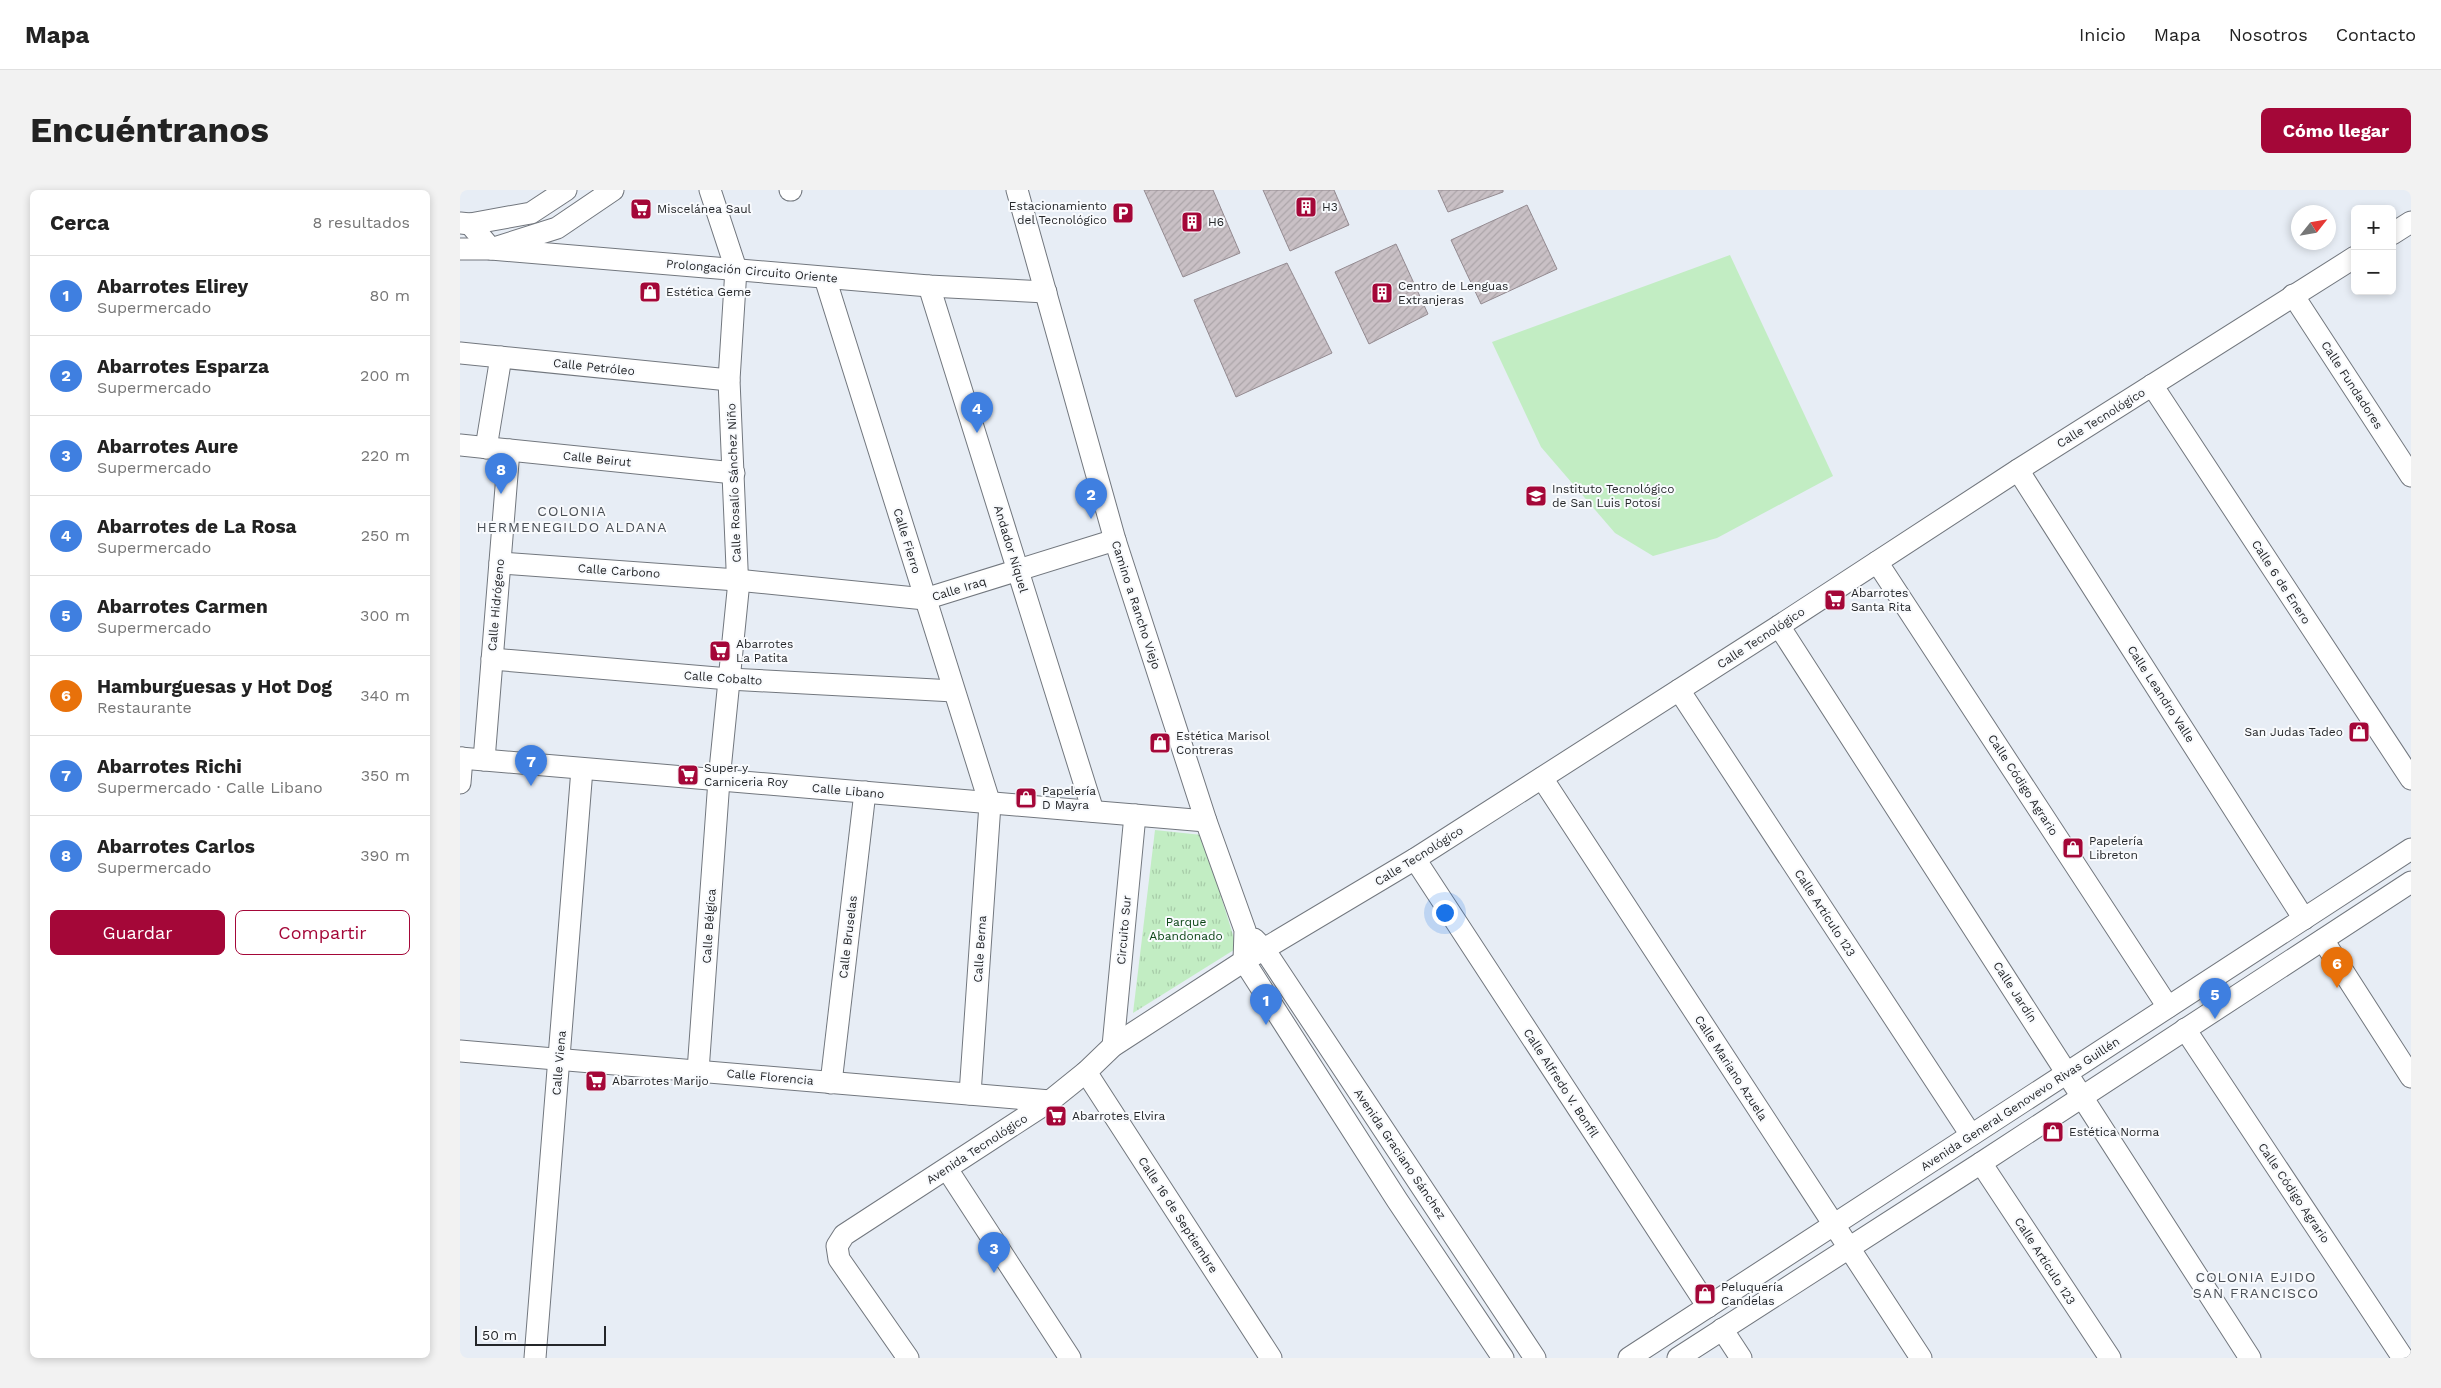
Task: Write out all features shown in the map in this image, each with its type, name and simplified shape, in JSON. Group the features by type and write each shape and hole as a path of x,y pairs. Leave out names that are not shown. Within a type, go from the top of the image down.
{"street":[{"path":"465,223 531,213 566,190"},
{"name":"Calle Rosalío Sánchez Niño","path":"710,190 736,269 729,380 738,580 720,780"},
{"name":"Camino a Rancho Viejo","path":"1016,190 1115,540 1206,821 1245,930 1244,961"},
{"path":"460,249 490,249 557,228 604,193"},
{"path":"2396,231 2411,222"},
{"path":"465,223 490,249"},
{"name":"Prolongación Circuito Oriente","path":"490,249 928,286 1046,292"},
{"name":"Calle Tecnológico","path":"1264,949 1415,859 1780,626 2018,470 2351,259"},
{"name":"Calle Fierro","path":"825,278 990,804"},
{"name":"Andador Níquel","path":"928,286 1093,811"},
{"name":"Calle Fundadores","path":"2293,295 2411,476"},
{"name":"Calle Petróleo","path":"460,353 729,380"},
{"path":"486,448 501,357"},
{"name":"Calle 6 de Enero","path":"2152,385 2411,779"},
{"name":"Calle Beirut","path":"460,445 734,473"},
{"name":"Calle Hidrógeno","path":"484,760 509,450"},
{"name":"Calle Leandro Valle","path":"2018,470 2304,918"},
{"name":"Calle Iraq","path":"738,580 925,599 1115,540"},
{"name":"Calle Código Agrario","path":"1877,562 2168,1007"},
{"name":"Calle Carbono","path":"500,563 738,580"},
{"name":"Calle Jardín","path":"1780,626 2250,1358"},
{"name":"Calle Cobalto","path":"492,659 729,679 954,691"},
{"name":"Calle Artículo 123","path":"1680,690 1971,1135"},
{"path":"460,783 461,758"},
{"name":"Calle Libano","path":"461,758 1206,821"},
{"name":"Calle Viena","path":"535,1358 582,768"},
{"name":"Calle Mariano Azuela","path":"1542,778 1921,1358"},
{"name":"Calle Bélgica","path":"698,1071 720,780"},
{"name":"Calle Bruselas","path":"832,1083 865,792"},
{"name":"Calle Berna","path":"970,1094 990,804"},
{"name":"Circuito Sur","path":"1113,1046 1134,815"},
{"name":"Avenida General Genovevo Rivas Guillén","path":"1629,1358 2411,849"},
{"name":"Calle Alfredo V. Bonfil","path":"1415,859 1708,1307"},
{"path":"1678,1358 2411,882"},
{"name":"Camino a Rancho Viejo","path":"1245,930 1264,949"},
{"path":"2322,940 2411,1077"},
{"name":"Avenida Tecnológico","path":"908,1358 839,1259 836,1246 844,1235 1050,1101 1086,1072 1113,1046 1264,949"},
{"name":"Avenida Graciano Sánchez","path":"1264,949 1535,1358"},
{"path":"1244,961 1396,1200 1503,1358"},
{"name":"Calle Código Agrario","path":"2185,1029 2403,1358"},
{"name":"Calle Florencia","path":"460,1051 1050,1101"},
{"name":"Calle 16 de Septiembre","path":"1086,1072 1271,1358"},
{"name":"Calle Artículo 123","path":"1981,1163 2110,1358"},
{"path":"947,1168 1070,1358"},
{"path":"1396,1200 1420,1183"},
{"path":"1722,1329 1741,1358"}],"green space":[{"path":"1730,255 1833,476 1717,538 1653,556 1615,533 1541,447 1492,342"},
{"name":"Parque Abandonado","path":"1155,830 1202,835 1237,948 1133,1013"}],"building":[{"name":"H6","path":"1144,190 1213,190 1240,253 1183,277"},
{"name":"H3","path":"1263,190 1334,190 1349,225 1290,251"},
{"path":"1438,190 1503,190 1503,192 1448,212"},
{"path":"1527,205 1557,269 1481,304 1451,240"},
{"name":"Centro de Lenguas Extranjeras","path":"1396,244 1428,314 1369,344 1335,272"},
{"path":"1287,263 1332,353 1236,397 1194,300"}],"place":[{"name":"H3","path":"1306,207"},
{"name":"Miscelánea Saul","path":"641,209"},
{"name":"Estacionamiento del Tecnológico","path":"1123,213"},
{"name":"H6","path":"1192,222"},
{"name":"Estética Geme","path":"650,292"},
{"name":"Centro de Lenguas Extranjeras","path":"1382,293"},
{"name":"Abarrotes de La Rosa","path":"977,433"},
{"name":"Abarrotes Carlos","path":"501,494"},
{"name":"Instituto Tecnológico de San Luis Potosí","path":"1536,496"},
{"name":"Abarrotes Esparza","path":"1091,519"},
{"name":"Abarrotes Santa Rita","path":"1835,600"},
{"name":"Abarrotes La Patita","path":"720,651"},
{"name":"San Judas Tadeo","path":"2359,732"},
{"name":"Estética Marisol Contreras","path":"1160,743"},
{"name":"Super y Carniceria Roy","path":"688,775"},
{"name":"Abarrotes Richi","path":"531,786"},
{"name":"Papelería D Mayra","path":"1026,798"},
{"name":"Papelería Libreton","path":"2073,848"},
{"name":"Hamburguesas y Hot Dog","path":"2337,988"},
{"name":"Abarrotes Carmen","path":"2215,1019"},
{"name":"Abarrotes Elirey","path":"1266,1025"},
{"name":"Abarrotes Marijo","path":"596,1081"},
{"name":"Abarrotes Elvira","path":"1056,1116"},
{"name":"Estética Norma","path":"2053,1132"},
{"name":"Abarrotes Aure","path":"994,1273"},
{"name":"Peluquería Candelas","path":"1705,1294"}],"district":[{"name":"COLONIA HERMENEGILDO ALDANA","path":"572,520"},
{"name":"COLONIA EJIDO SAN FRANCISCO","path":"2256,1286"}]}
